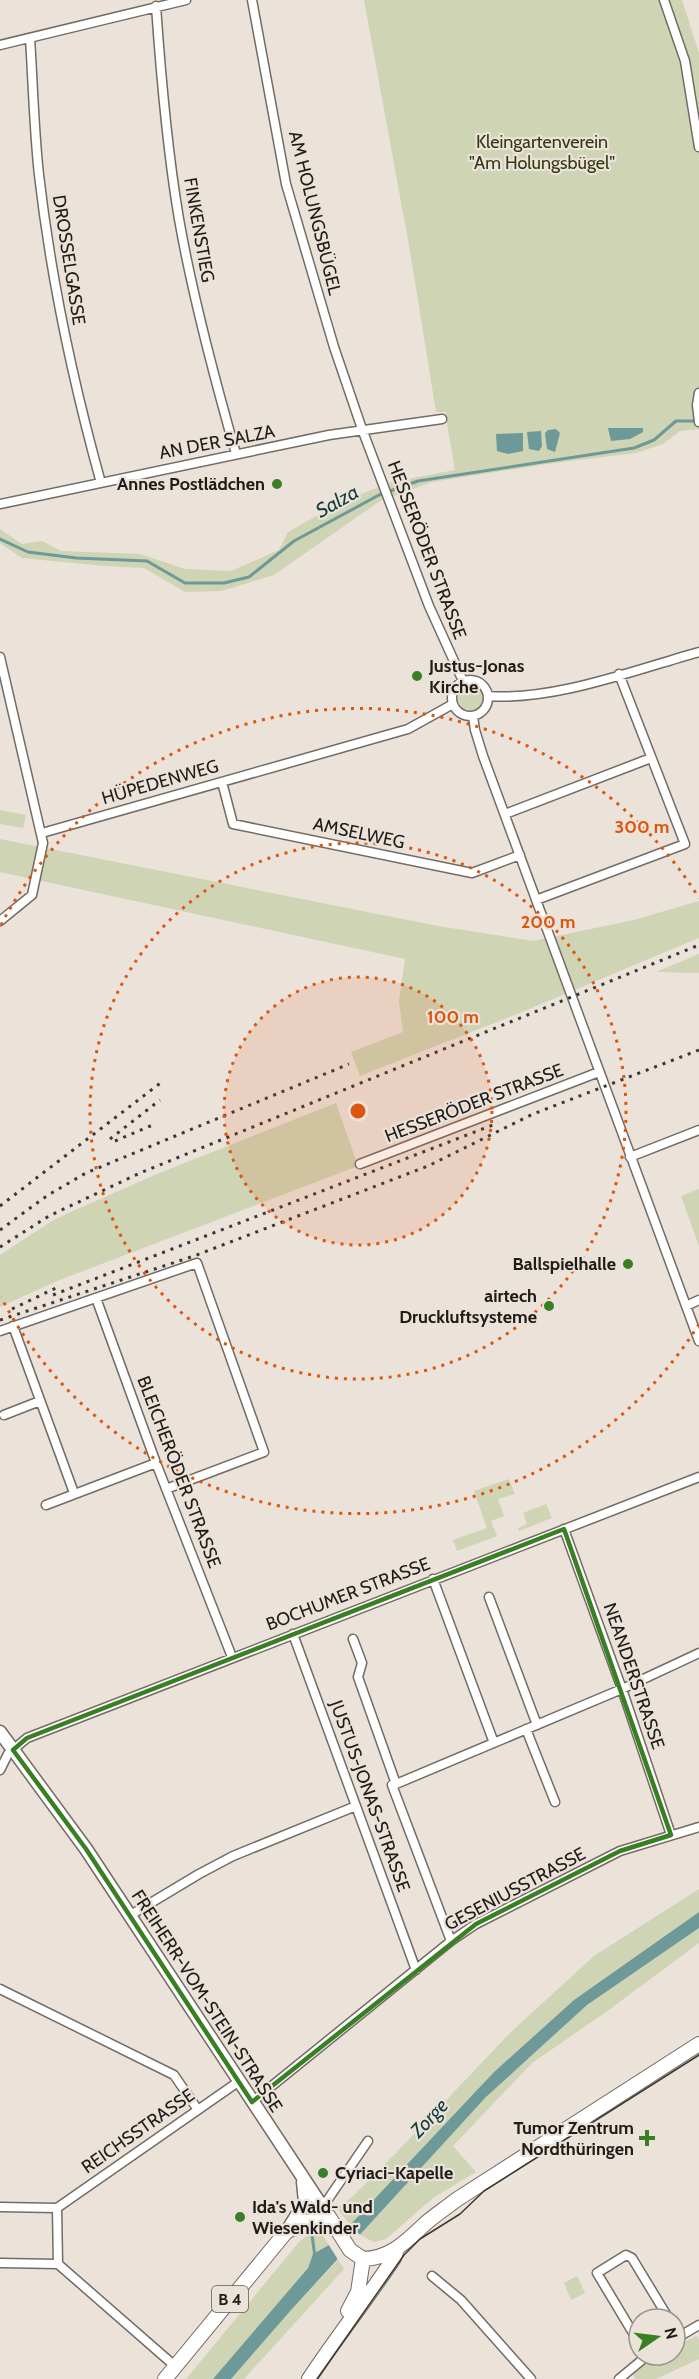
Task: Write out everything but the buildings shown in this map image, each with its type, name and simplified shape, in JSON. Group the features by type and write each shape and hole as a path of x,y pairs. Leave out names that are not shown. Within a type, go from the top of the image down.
{"main road":[{"name":"FREIHERR-VOM-STEIN-STRASSE","path":"0,1732 86,1849 350,2250 363,2259"},
{"path":"338,2335 342,2319 356,2297 363,2259 380,2257 397,2249 456,2200 699,2044"},
{"path":"286,2232 305,2202 302,2178"},
{"name":"B 4","path":"165,2379 286,2232 325,2212"},
{"path":"309,2379 394,2258 397,2249"}],"street":[{"path":"0,45 186,0"},
{"name":"AM HOLUNGSBÜGEL","path":"252,0 286,183 334,347 362,429"},
{"path":"664,0 685,61 699,147"},
{"name":"FINKENSTIEG","path":"156,6 162,88 179,218 210,364 236,454"},
{"name":"DROSSELGASSE","path":"30,38 39,174 52,267 81,411 101,483"},
{"path":"698,418 699,393"},
{"name":"AN DER SALZA","path":"0,504 362,429 442,419"},
{"name":"HESSERÖDER STRASSE","path":"362,429 429,606 463,681"},
{"path":"488,696 504,698 574,688 699,652"},
{"path":"0,660 43,843 32,895 2,917"},
{"path":"536,900 685,844 619,674"},
{"path":"474,680 481,683 488,696 485,708 473,716 458,712 453,704 453,690 463,681 474,680"},
{"name":"HÜPEDENWEG","path":"42,833 408,729 453,704"},
{"path":"473,716 483,756 699,1341"},
{"path":"505,814 651,758"},
{"name":"AMSELWEG","path":"222,782 233,824 472,873 520,855"},
{"name":"HESSERÖDER STRASSE","path":"360,1164 599,1072"},
{"path":"630,1157 699,1130"},
{"path":"0,1331 197,1263 264,1452 166,1489"},
{"name":"BLEICHERÖDER STRASSE","path":"96,1298 156,1463 232,1657"},
{"path":"686,1306 699,1300"},
{"path":"13,1326 74,1493"},
{"path":"4,1415 40,1401"},
{"path":"46,1505 156,1463"},
{"name":"BOCHUMER STRASSE","path":"13,1750 27,1738 699,1477"},
{"name":"NEANDERSTRASSE","path":"564,1529 622,1689 671,1835"},
{"path":"433,1579 494,1743"},
{"path":"489,1598 537,1725"},
{"name":"JUSTUS-JONAS-STRASSE","path":"293,1634 416,1970"},
{"name":"JUSTUS-JONAS-STRASSE","path":"353,1639 362,1663 358,1677 396,1784 392,1785 451,1941"},
{"path":"396,1784 622,1689 699,1653"},
{"path":"526,1729 555,1802"},
{"path":"0,1770 8,1754 13,1750"},
{"path":"129,1916 233,1856 356,1806"},
{"name":"GESENIUSSTRASSE","path":"252,2102 451,1941 477,1924 620,1851 699,1827"},
{"path":"0,1989 174,2075 198,2110"},
{"name":"REICHSSTRASSE","path":"57,2208 238,2082"},
{"path":"325,2212 368,2141"},
{"path":"0,2207 57,2208 58,2264"},
{"path":"627,2323 597,2273 626,2255 632,2258 662,2307"},
{"path":"0,2263 58,2264 176,2367"},
{"path":"432,2276 461,2300 531,2379"},
{"path":"619,2379 633,2367"}],"highlighted area":[{"path":"564,1529 671,1835 620,1851 476,1924 252,2102 86,1849 13,1750 27,1738"}],"green space":[{"name":"Kleingartenverein \"Am Holungsbügel\"","path":"364,0 682,0 699,53 699,429 680,431 663,444 636,453 432,482 380,501 274,575 221,591 185,592 144,568 22,558 0,543 0,529 22,544 42,541 61,551 140,554 185,569 231,571 279,550 288,532 341,502 392,482 455,470 445,412 436,412 410,251"},
{"path":"471,684 481,687 484,697 481,707 471,710 461,707 458,697 461,687"},
{"path":"0,810 26,815 23,828 0,824"},
{"path":"0,839 438,926 533,941 634,920 699,901 699,938 360,1076 351,1052 403,1032 399,1001 405,959 0,872"},
{"path":"699,954 699,973 656,972"},
{"path":"336,1103 358,1166 57,1281 0,1307 0,1255 52,1221 157,1174"},
{"path":"699,1189 699,1246 681,1196"},
{"path":"509,1479 515,1494 498,1499 504,1516 491,1521 497,1536 457,1551 453,1540 487,1528 474,1491"},
{"path":"546,1504 552,1518 519,1531 518,1528 527,1524 523,1513"},
{"path":"699,1889 699,1912 574,2000 494,2072 350,2225 337,2208 352,2197 396,2153 511,2032 594,1956"},
{"path":"699,1928 699,1943 532,2063 453,2146 476,2172 433,2198 386,2239 374,2242 360,2235 486,2097 587,2005"},
{"path":"318,2228 329,2245 313,2255 308,2268 213,2379 186,2379 300,2241"},
{"path":"338,2260 344,2269 244,2379 231,2379 292,2309"},
{"path":"577,2276 585,2293 571,2300 564,2283"},
{"path":"697,2336 699,2340 699,2359 687,2365 687,2341"},
{"path":"641,2367 682,2367 656,2379 636,2379 633,2375"}],"water":[{"path":"608,428 643,428 643,432 630,439 611,441"},
{"path":"556,429 560,433 555,452 547,449 545,433"},
{"path":"541,431 542,446 539,451 529,449 527,432"},
{"path":"523,433 523,451 508,454 497,451 496,434"},
{"path":"699,1912 699,1928 587,2005 486,2097 231,2379 213,2379 308,2268 313,2254 329,2245 350,2225 494,2072 574,2000"}],"pier":[{"path":"348,2222 362,2237 340,2263 327,2242"}],"waterway":[{"name":"Salza","path":"0,539 28,552 76,558 147,561 185,583 224,583 249,577 294,541 379,495 418,481 634,448 654,440 676,421 697,421"},
{"path":"312,2235 315,2257"}],"tram line":[{"path":"317,2379 404,2255 420,2239 460,2214 484,2191 699,2055"}],"railway":[{"path":"0,1247 49,1216 140,1173 699,945"},
{"path":"0,1320 194,1256 428,1166 533,1114 699,1050"},
{"path":"0,1230 48,1195 86,1173 349,1064"},
{"path":"0,1206 163,1081"},
{"path":"110,1139 160,1100"},
{"path":"53,1295 498,1123"},
{"path":"115,1141 155,1124"},
{"path":"12,1309 58,1287"}],"place":[{"name":"Annes Postlädchen","path":"277,484"},
{"name":"Justus-Jonas Kirche","path":"417,676"},
{"name":"Ballspielhalle","path":"628,1264"},
{"name":"airtech Druckluftsysteme","path":"549,1306"},
{"name":"Tumor Zentrum Nordthüringen","path":"647,2138"},
{"name":"Cyriaci-Kapelle","path":"323,2173"},
{"name":"Ida's Wald- und Wiesenkinder","path":"240,2217"}],"water label":[{"name":"Zorge","path":"429,2118"}]}
